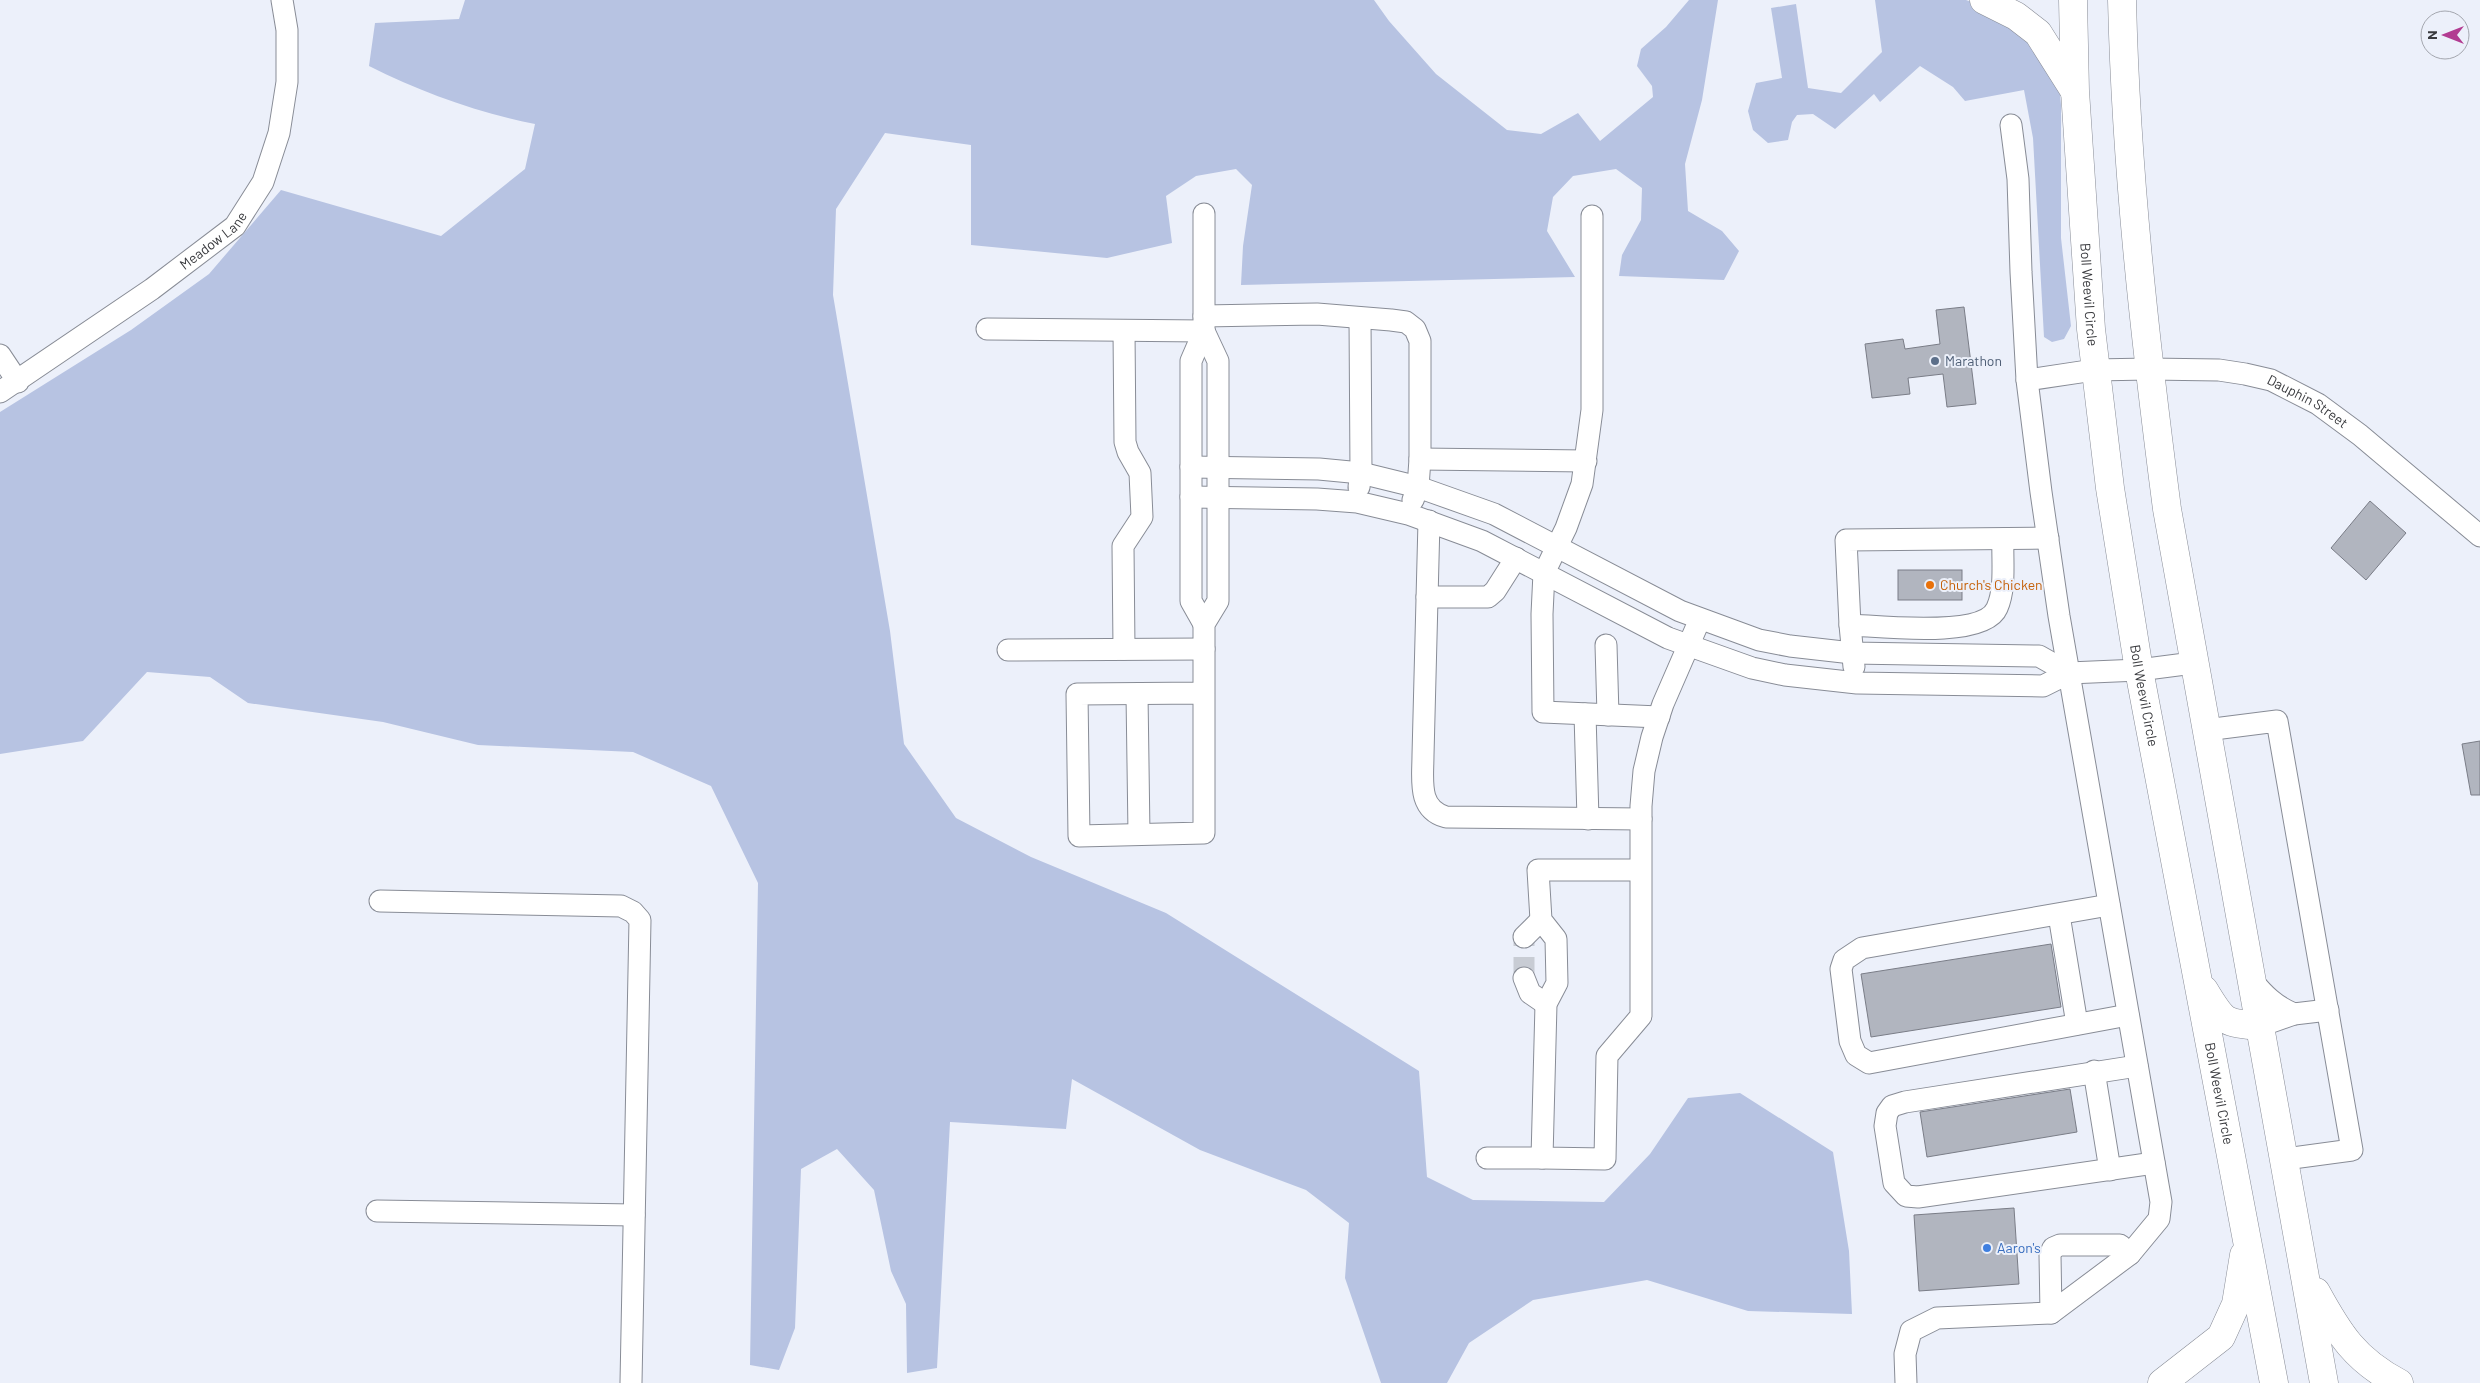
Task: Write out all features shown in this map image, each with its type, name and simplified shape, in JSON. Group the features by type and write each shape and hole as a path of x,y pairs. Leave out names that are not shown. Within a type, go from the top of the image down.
{"highway":[{"path":"1984,0 2016,16 2038,33 2053,53 2075,91"},
{"name":"Boll Weevil Circle","path":"2073,0 2075,91 2094,370 2110,488 2139,670 2248,1237 2274,1383"},
{"path":"2122,0 2124,102 2132,204 2149,369 2167,510 2324,1383"},
{"path":"2199,983 2222,1019 2234,1024 2260,1026"},
{"path":"2162,1383 2221,1338 2236,1304 2248,1237"},
{"path":"2306,1275 2339,1334 2351,1347 2386,1376 2399,1383"}],"street":[{"name":"Meadow Lane","path":"9,387 159,284 235,226 263,182 279,133 287,82 287,30 282,0"},
{"path":"1906,1383 1905,1354 1911,1331 1937,1318 2051,1313 2130,1254 2159,1219 2161,1202 2069,673 2048,538 2027,380 2018,178 2011,125"},
{"path":"1204,214 1204,324 1191,361 1191,601 1204,624 1204,649 1204,693 1204,833 1079,836 1077,694 1204,693"},
{"path":"1592,216 1592,410 1582,484 1557,547 1544,573 1542,614 1543,712 1659,717"},
{"path":"987,329 1124,330 1317,314 1406,322 1415,329 1420,341 1420,459 1418,487 1408,514"},
{"path":"1357,502 1361,473 1360,318"},
{"path":"1204,324 1218,361 1218,601 1204,624"},
{"path":"1124,330 1125,442 1128,452 1140,473 1142,517 1123,546 1124,649"},
{"path":"0,355 9,387"},
{"name":"Dauphin Street","path":"2027,380 2094,370 2149,369 2218,370 2271,380 2295,391 2360,435 2480,536"},
{"path":"1420,459 1586,461"},
{"path":"1191,467 1310,469 1361,473 1418,487 1494,514 1700,619 1759,640 1790,646 1852,653 2039,656 2069,673"},
{"path":"1191,497 1317,499 1357,502 1408,514 1482,541 1688,646 1752,668 1785,675 1857,683 2043,686 2069,673 2139,670 2193,663"},
{"path":"1429,521 1423,755 1424,791 1427,806 1435,814 1446,817 1641,820"},
{"path":"1850,625 1952,628 1990,618 1997,608 2000,593 2003,538"},
{"path":"1857,683 1852,653 1846,540 2048,538"},
{"path":"1427,597 1488,597 1496,591 1516,558"},
{"path":"1487,1158 1605,1159 1607,1056 1642,1016 1641,820 1644,771 1659,717 1700,619"},
{"path":"1606,645 1608,715"},
{"path":"1008,650 1204,649"},
{"path":"1137,694 1139,834"},
{"path":"1585,714 1588,819"},
{"path":"2206,730 2277,721 2352,1150 2285,1158"},
{"path":"1542,1158 1546,1004 1557,983 1556,939 1541,920 1538,870 1641,870"},
{"path":"380,901 621,906 633,912 640,920 631,1383"},
{"path":"2109,906 1862,948 1844,960 1841,969 1850,1041 1856,1055 1869,1064 2128,1015"},
{"path":"2060,915 2077,1024"},
{"path":"1524,937 1541,920"},
{"path":"1524,978 1530,993 1546,1004"},
{"path":"2251,979 2264,995 2279,1008 2294,1014"},
{"path":"2260,1026 2294,1014 2328,1010"},
{"path":"2137,1066 2094,1071 1905,1102 1892,1106 1887,1113 1884,1126 1894,1183 1906,1196 1918,1197 2154,1163"},
{"path":"2094,1071 2110,1170"},
{"path":"377,1211 634,1214"},
{"path":"2051,1313 2050,1255 2053,1248 2060,1245 2120,1244 2130,1254"}],"shaded area":[{"path":"465,0 1374,0 1389,21 1436,74 1507,130 1541,134 1578,113 1600,141 1653,97 1652,86 1637,66 1641,49 1666,27 1689,0 1718,0 1702,100 1685,164 1688,211 1722,231 1739,251 1724,280 1619,276 1622,255 1641,220 1642,188 1616,169 1573,176 1553,197 1547,231 1575,277 1241,285 1243,246 1252,185 1236,169 1196,176 1166,196 1172,243 1107,258 971,245 971,145 885,133 836,209 833,295 890,631 904,744 956,818 1031,857 1166,913 1419,1071 1427,1177 1473,1200 1604,1202 1650,1154 1688,1098 1740,1093 1833,1152 1849,1251 1852,1314 1748,1311 1647,1280 1533,1300 1469,1343 1447,1383 1381,1383 1345,1278 1349,1223 1306,1190 1200,1150 1072,1079 1066,1129 950,1122 937,1368 907,1373 906,1304 891,1271 874,1190 837,1149 801,1169 795,1328 779,1370 750,1365 758,883 711,786 633,752 478,745 383,722 248,703 210,677 147,672 83,741 0,754 0,412 131,330 209,274 281,190 441,236 525,169 535,124 492,114 450,101 369,66 375,23 459,19"},
{"path":"1875,0 1966,0 1995,11 2012,20 2058,73 2061,105 2061,238 2071,326 2064,339 2052,342 2044,337 2033,138 2024,90 1965,101 1953,87 1920,66 1880,102 1874,94 1835,129 1813,114 1797,115 1792,122 1788,140 1768,143 1753,130 1748,111 1756,83 1782,78 1771,8 1796,4 1808,88 1841,93 1882,52"}],"building":[{"name":"Marathon","path":"1964,307 1976,404 1947,407 1943,374 1908,378 1910,394 1872,398 1865,344 1903,339 1905,349 1940,344 1936,310"},
{"path":"2370,501 2406,533 2366,580 2331,548"},
{"name":"Church's Chicken","path":"1898,570 1962,570 1962,600 1898,600"},
{"path":"2480,741 2480,795 2471,795 2462,744"},
{"path":"2051,944 2061,1007 1871,1037 1861,974"},
{"path":"2070,1089 2077,1132 1927,1157 1920,1112"},
{"path":"2014,1208 2019,1284 1919,1291 1914,1215"}],"tunnel":[{"path":"1524,937 1524,978"}],"place":[{"name":"Marathon","path":"1935,361"},
{"name":"Church's Chicken","path":"1930,585"},
{"name":"Aaron's","path":"1987,1248"}]}
